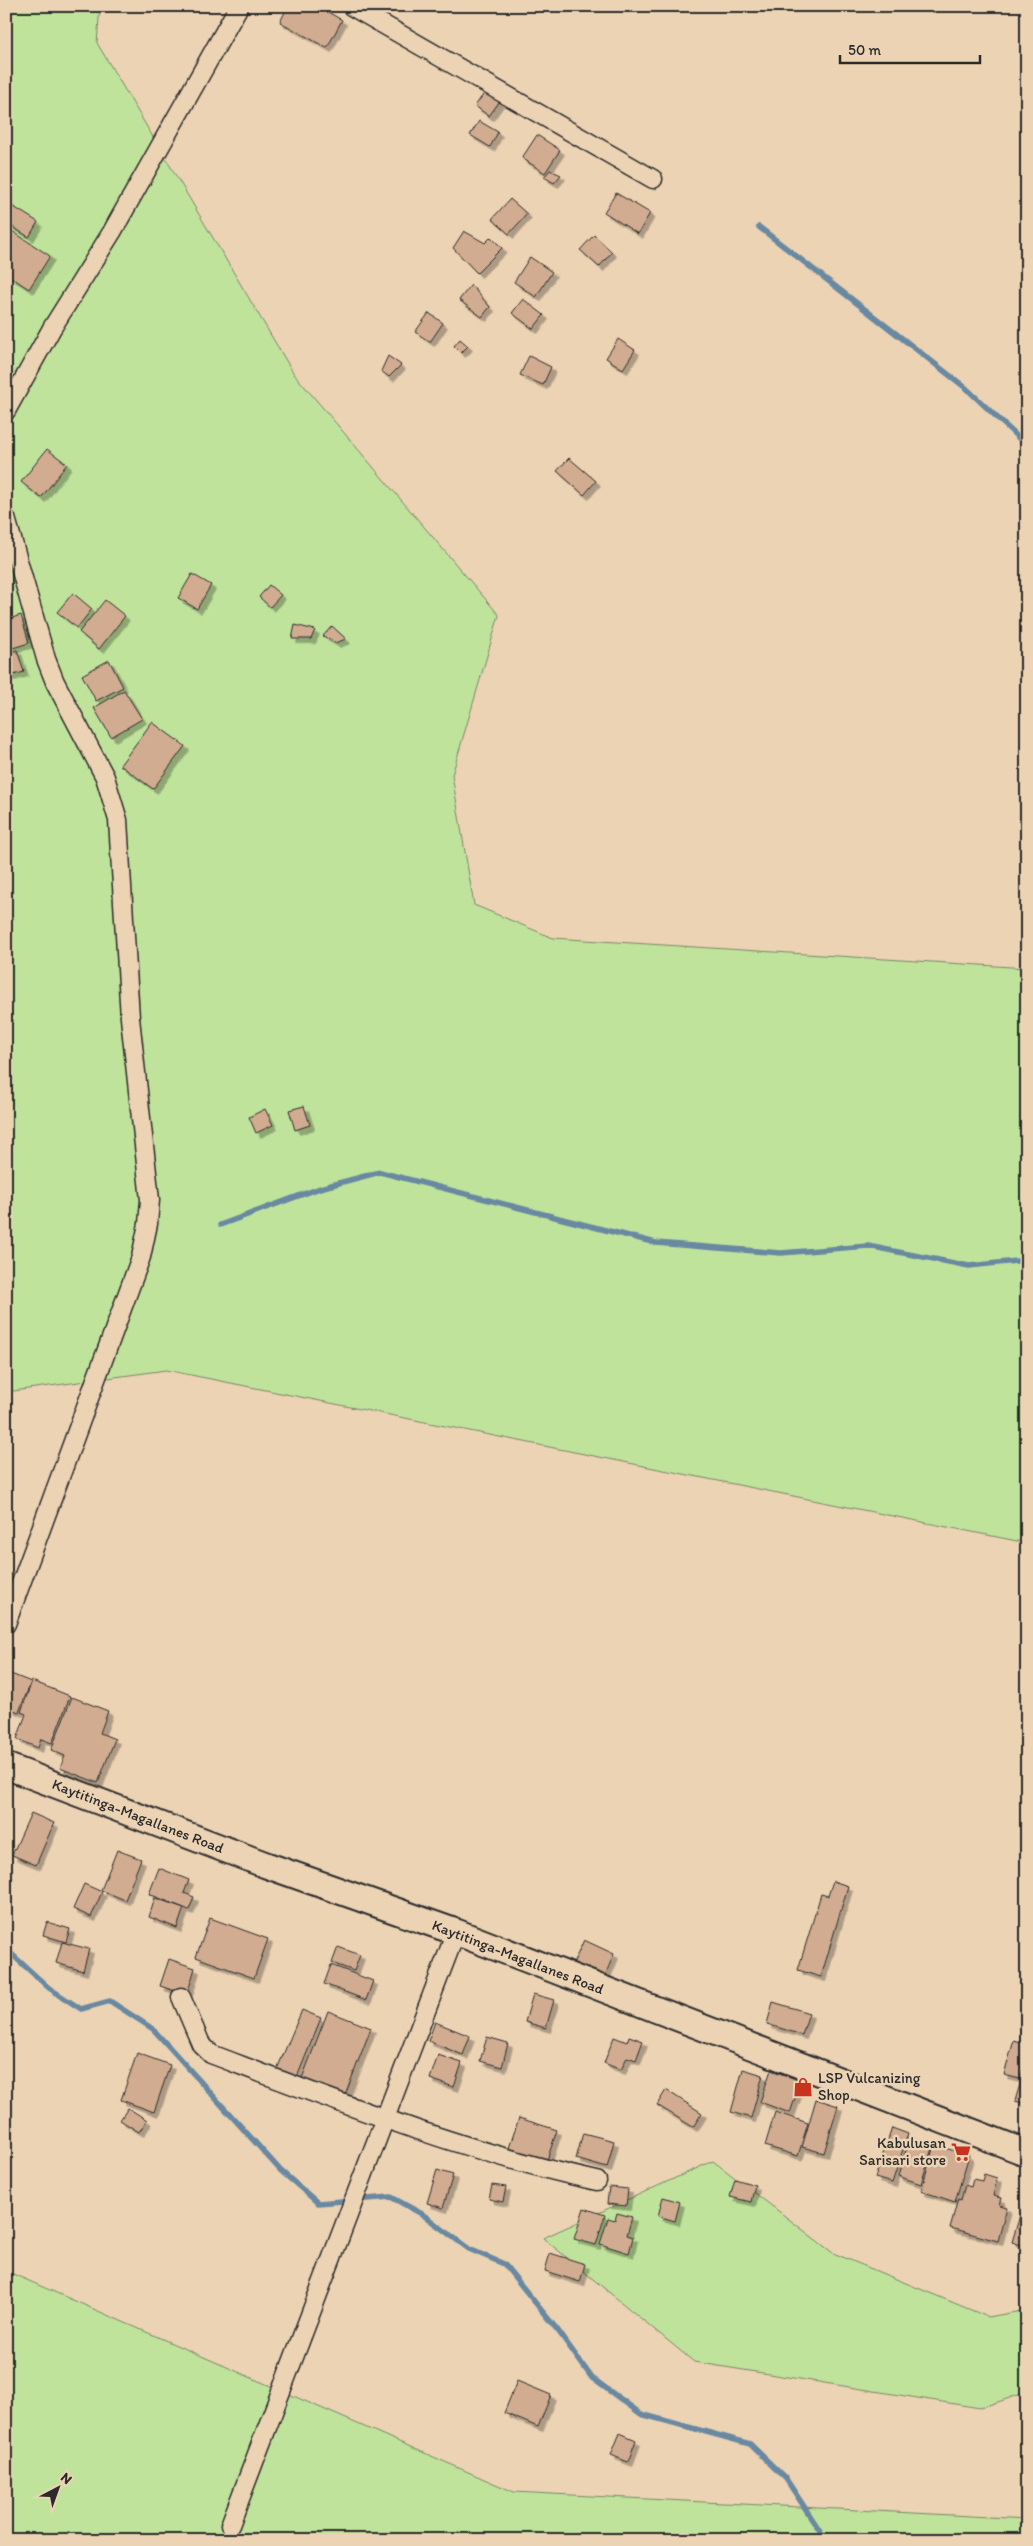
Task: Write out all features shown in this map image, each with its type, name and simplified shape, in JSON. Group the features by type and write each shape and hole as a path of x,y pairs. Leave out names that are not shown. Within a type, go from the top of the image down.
{"main road":[{"name":"Kaytitinga-Magallanes Road","path":"6,1766 266,1865 456,1932 1027,2153"}],"street":[{"path":"6,411 52,328 112,232 239,6"},
{"path":"351,6 654,179"},
{"path":"6,518 46,659 55,682 102,770 118,820 130,1018 150,1200 148,1224 141,1257 6,1624"},
{"path":"230,2524 348,2213 386,2120 456,1932"},
{"path":"181,1997 201,2044 211,2054 386,2120 559,2173 597,2181"}],"green space":[{"path":"6,6 100,6 97,43 294,374 499,615 452,775 474,905 553,938 1027,968 1027,1543 166,1370 6,1392"},
{"path":"713,2161 833,2253 988,2317 1027,2310 1027,2392 980,2408 694,2362 543,2238"},
{"path":"6,2271 514,2492 1027,2519 1027,2540 6,2540"}],"building":[{"path":"288,6 317,6 342,20 327,48 280,22"},
{"path":"488,88 502,98 489,116 475,106"},
{"path":"479,121 498,132 490,147 470,135"},
{"path":"537,135 560,150 545,173 522,158"},
{"path":"550,170 561,175 554,183 544,177"},
{"path":"616,193 650,213 638,234 604,212"},
{"path":"510,199 527,214 509,234 492,219"},
{"path":"9,204 38,222 29,237 6,223 6,208"},
{"path":"12,231 50,256 29,289 6,274 6,239"},
{"path":"464,231 485,243 491,237 502,248 477,273 453,248"},
{"path":"594,235 612,252 599,267 580,250"},
{"path":"530,257 552,272 536,297 514,282"},
{"path":"471,285 490,307 482,317 459,300"},
{"path":"523,299 544,315 533,329 512,313"},
{"path":"429,313 443,323 430,342 415,332"},
{"path":"460,339 468,346 461,353 454,346"},
{"path":"618,339 635,350 623,369 606,358"},
{"path":"388,356 401,365 389,377 381,371"},
{"path":"529,356 551,367 543,385 520,375"},
{"path":"47,449 67,464 41,498 21,482"},
{"path":"569,458 596,481 584,495 557,471"},
{"path":"192,574 211,585 197,609 178,598"},
{"path":"269,585 281,595 270,607 259,597"},
{"path":"73,593 92,609 77,628 57,612"},
{"path":"105,600 125,616 99,649 79,632"},
{"path":"21,615 29,643 6,650 6,620"},
{"path":"295,625 315,630 311,639 292,639"},
{"path":"332,626 346,639 335,643 323,636"},
{"path":"17,650 24,672 6,677 6,654"},
{"path":"109,660 123,687 96,701 82,675"},
{"path":"124,690 142,719 111,737 94,708"},
{"path":"152,722 185,746 153,789 120,765"},
{"path":"304,1106 310,1125 295,1130 289,1110"},
{"path":"265,1109 273,1125 256,1133 249,1117"},
{"path":"6,1672 31,1682 19,1712 6,1707"},
{"path":"32,1681 70,1696 52,1743 41,1739 38,1748 17,1739 26,1714 21,1712"},
{"path":"72,1697 108,1711 100,1733 115,1739 98,1783 60,1768 65,1756 51,1750"},
{"path":"31,1813 54,1823 36,1865 12,1855"},
{"path":"117,1850 141,1859 125,1900 101,1890"},
{"path":"159,1868 189,1880 184,1893 194,1897 189,1910 149,1894"},
{"path":"833,1881 848,1886 821,1977 798,1970 821,1894 828,1896"},
{"path":"84,1884 102,1892 91,1917 73,1909"},
{"path":"155,1898 184,1908 177,1928 149,1917"},
{"path":"210,1918 268,1939 254,1978 196,1957"},
{"path":"47,1922 70,1929 66,1942 43,1935"},
{"path":"584,1940 614,1954 604,1978 573,1964"},
{"path":"62,1942 89,1949 83,1971 56,1963"},
{"path":"338,1947 360,1955 354,1971 332,1963"},
{"path":"169,1959 195,1968 187,1995 160,1986"},
{"path":"331,1965 373,1981 366,2000 324,1984"},
{"path":"533,1994 554,2000 546,2028 525,2022"},
{"path":"773,2002 809,2013 802,2035 767,2024"},
{"path":"302,2010 321,2018 295,2082 275,2074"},
{"path":"328,2011 371,2028 344,2098 301,2081"},
{"path":"435,2022 470,2036 463,2055 428,2041"},
{"path":"629,2036 643,2041 636,2060 627,2057 621,2070 604,2063 614,2037 627,2042"},
{"path":"487,2037 508,2043 502,2067 480,2061"},
{"path":"1014,2040 1027,2044 1027,2055 1020,2079 1004,2075"},
{"path":"137,2053 170,2065 154,2112 121,2100"},
{"path":"438,2055 462,2063 454,2087 430,2079"},
{"path":"1027,2061 1027,2104 1015,2101"},
{"path":"743,2069 763,2075 751,2118 731,2112"},
{"path":"771,2070 801,2081 790,2113 760,2102"},
{"path":"666,2090 702,2113 693,2127 657,2105"},
{"path":"816,2099 838,2106 824,2153 802,2147"},
{"path":"128,2108 147,2120 139,2132 120,2120"},
{"path":"775,2112 808,2123 798,2156 765,2146"},
{"path":"519,2118 557,2130 545,2166 507,2154"},
{"path":"892,2128 908,2134 892,2183 875,2178"},
{"path":"583,2133 614,2141 607,2168 576,2159"},
{"path":"910,2138 933,2145 921,2184 898,2176"},
{"path":"934,2145 969,2155 955,2202 921,2191"},
{"path":"437,2170 453,2175 443,2208 427,2203"},
{"path":"984,2174 997,2178 993,2196 1001,2198 999,2205 1007,2207 998,2241 950,2228 958,2199 961,2200 965,2185 971,2187 973,2179 982,2181"},
{"path":"735,2179 755,2185 751,2202 730,2197"},
{"path":"492,2185 506,2187 503,2202 489,2199"},
{"path":"609,2187 628,2189 626,2206 607,2204"},
{"path":"663,2197 680,2202 675,2221 658,2216"},
{"path":"1024,2202 1027,2203 1027,2247 1012,2242"},
{"path":"584,2208 605,2215 596,2245 574,2239"},
{"path":"617,2213 632,2217 627,2235 633,2237 629,2253 600,2244 608,2218 615,2220"},
{"path":"550,2253 585,2264 580,2282 545,2271"},
{"path":"517,2381 551,2395 538,2427 504,2413"},
{"path":"620,2433 636,2440 628,2462 611,2455"}],"waterway":[{"path":"759,227 966,388 1027,446"},
{"path":"220,1225 320,1188 380,1172 656,1243 781,1253 868,1246 969,1266 1027,1260"},
{"path":"6,1949 49,1988 81,2009 110,2001 153,2029 281,2171 318,2203 391,2197 422,2214 469,2249 504,2264 559,2332 592,2378 641,2414 750,2444 786,2479 826,2540"}],"place":[{"name":"LSP Vulcanizing Shop","path":"803,2087"},
{"name":"Kabulusan Sarisari store","path":"961,2152"}]}
